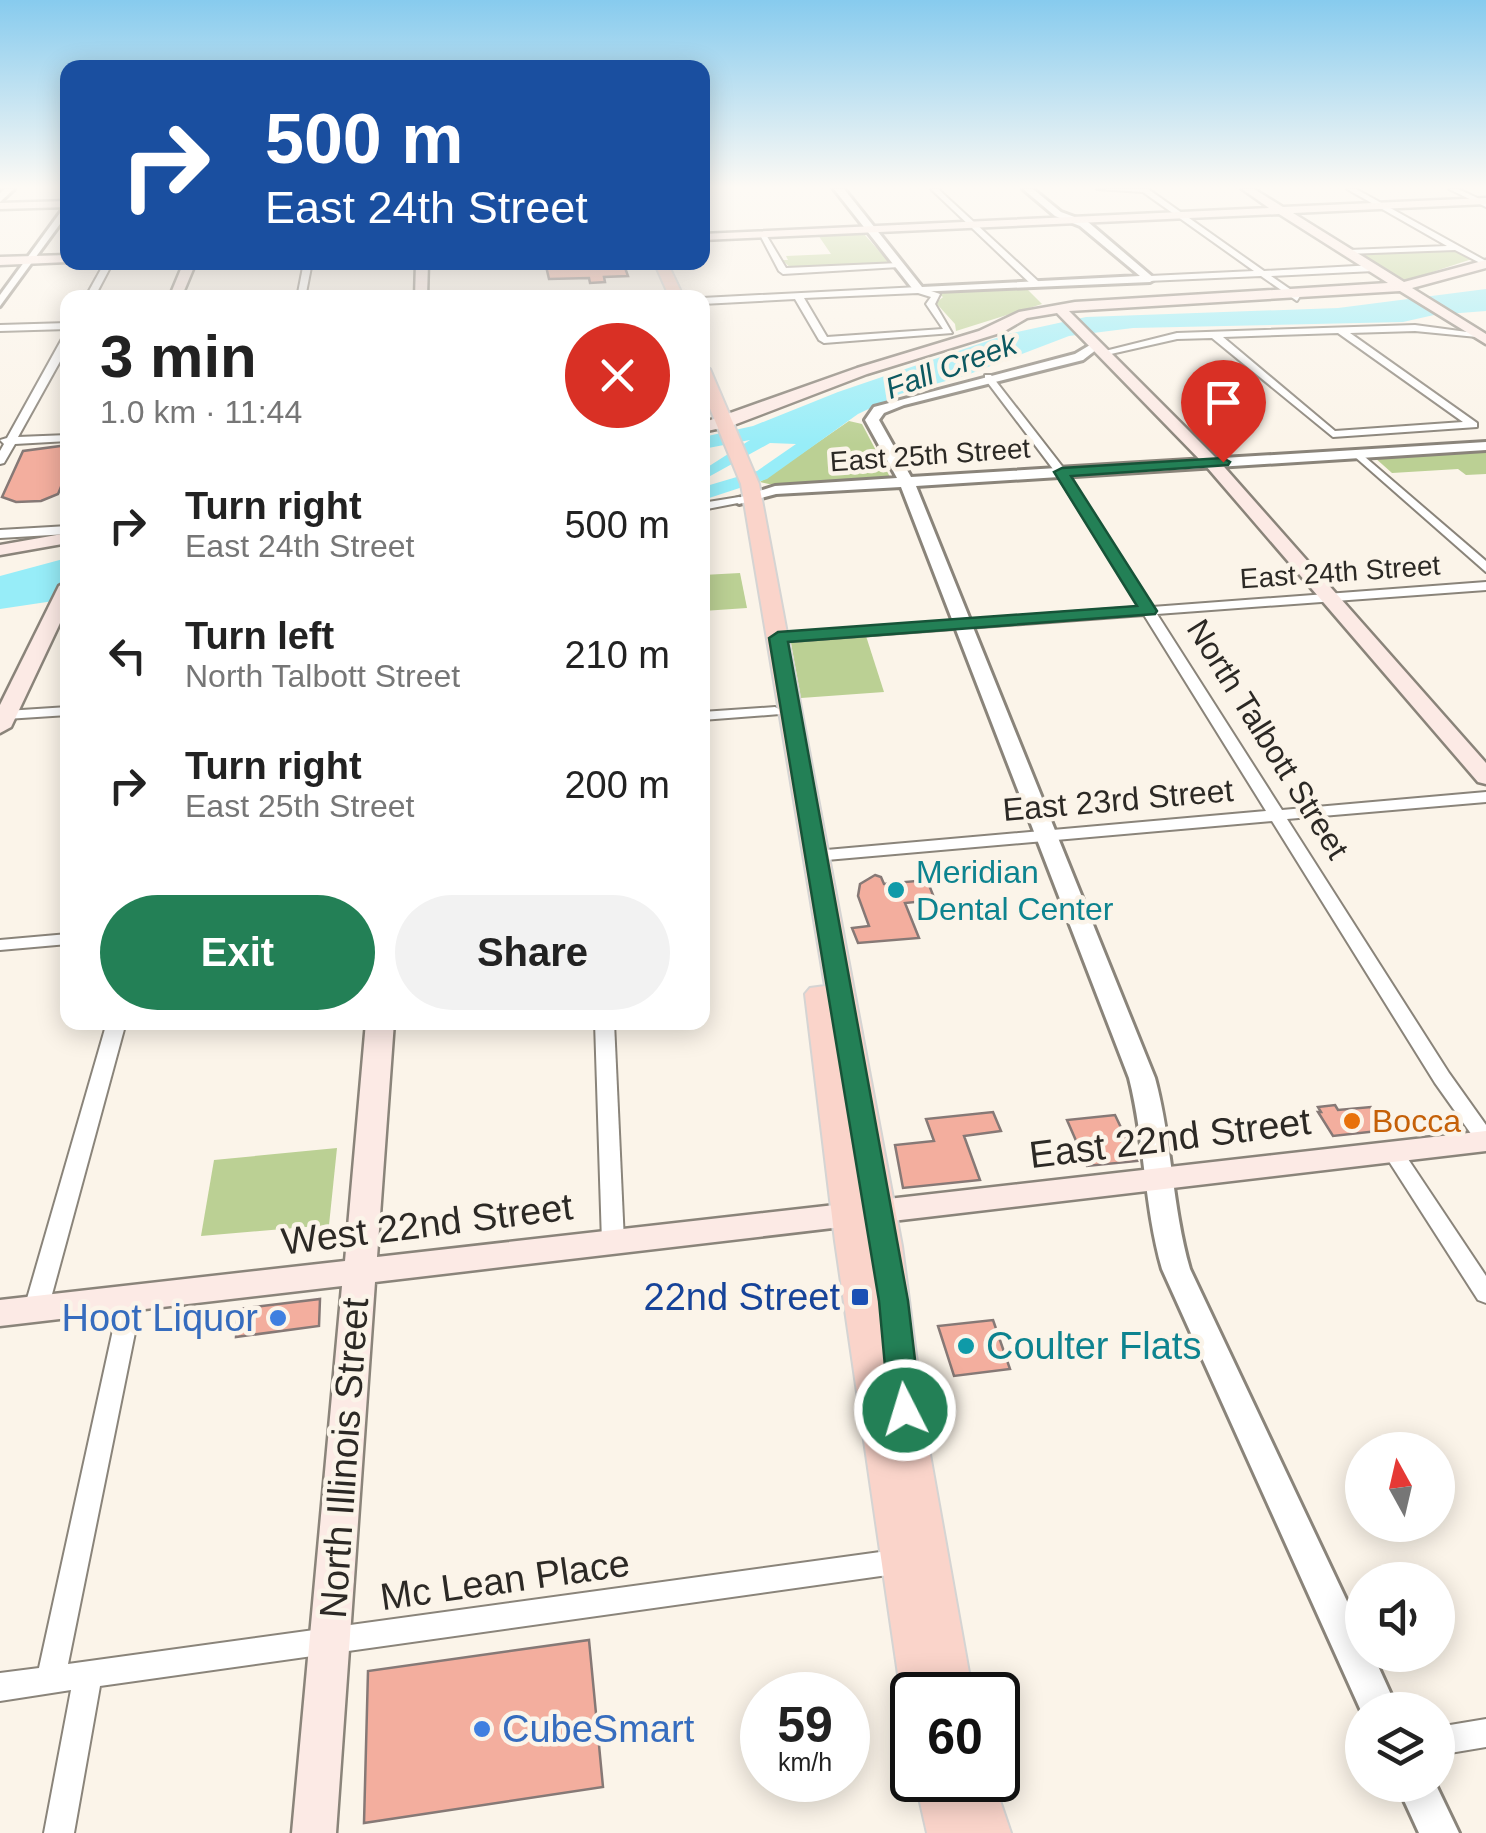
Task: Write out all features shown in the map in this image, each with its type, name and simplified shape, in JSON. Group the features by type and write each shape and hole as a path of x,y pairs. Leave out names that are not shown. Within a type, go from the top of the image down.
{"main road":[{"path":"1385,275 1458,326 1481,337"},
{"path":"718,425 854,366 1012,315 1134,302 1410,290 1455,275"},
{"path":"718,425 862,371 1062,312"},
{"path":"1062,312 1212,462 1486,777"},
{"path":"1080,357 1100,351"},
{"path":"710,398 745,492 778,638 816,856 864,1213 902,1561 919,1672"},
{"path":"745,492 775,711 828,1042 864,1213 894,1301 907,1432 947,1672"},
{"path":"0,550 60,535"},
{"path":"3,721 58,619"},
{"name":"North Illinois Street","path":"314,1833 379,1030"},
{"name":"East 22nd Street","path":"864,1213 1486,1140"},
{"name":"West 22nd Street","path":"0,1313 864,1213"},
{"path":"943,1802 951,1833"},
{"path":"977,1802 987,1833"}],"street":[{"path":"0,303 20,275"},
{"path":"798,296 824,340 946,332 949,329 930,304 937,296 920,290 907,275"},
{"path":"1026,275 1062,312"},
{"path":"1145,275 1150,279"},
{"path":"710,300 1233,275"},
{"path":"1264,275 1294,296"},
{"path":"0,328 60,326"},
{"path":"1372,1692 1185,1291 1167,1243 1156,1180 1157,1150 1149,1100 964,624 906,482 873,422 874,415 900,402 988,377 1172,336 1458,326"},
{"path":"1216,334 1334,434 1473,426 1341,330"},
{"path":"0,461 6,441 60,350"},
{"name":"North Talbott Street","path":"988,377 1062,472 1442,1078 1486,1140"},
{"path":"6,441 60,438"},
{"name":"East 25th Street","path":"745,492 1486,446"},
{"path":"1358,454 1486,568"},
{"path":"710,504 745,492"},
{"path":"0,534 60,533"},
{"name":"East 24th Street","path":"778,638 1486,586"},
{"path":"3,721 60,711"},
{"path":"710,715 775,711"},
{"name":"East 23rd Street","path":"816,856 1486,797"},
{"path":"0,946 60,940"},
{"path":"36,1308 116,1030"},
{"path":"604,1030 613,1242"},
{"path":"1393,1152 1486,1294"},
{"path":"50,1680 131,1298"},
{"name":"Mc Lean Place","path":"0,1687 902,1561"},
{"path":"59,1833 88,1676"},
{"path":"1455,1738 1486,1732"},
{"path":"1424,1802 1439,1833"}],"green space":[{"path":"1394,275 1425,275 1405,281"},
{"path":"1026,288 1042,304 956,331 955,324 936,303 943,297 936,293"},
{"path":"849,421 862,424 890,477 778,486 760,482"},
{"path":"1486,449 1486,474 1466,475 1458,469 1392,473 1374,457"},
{"path":"740,573 747,608 710,611 710,575"},
{"path":"866,636 884,692 801,698 791,643"},
{"path":"337,1148 329,1225 201,1236 214,1160"}],"water":[{"name":"Fall Creek","path":"1486,289 1486,311 1403,322 1133,328 1069,336 967,375 900,394 858,414 767,479 710,498 710,485 757,471 796,444 770,443 710,476 710,466 750,440 710,448 710,435 753,426 838,392 1008,334 1086,317 1338,308"},
{"path":"60,560 60,600 0,609 0,576"}],"building":[{"path":"548,275 628,276 604,277 605,282 590,283 589,278 549,279"},
{"path":"60,446 58,494 41,501 16,502 2,497 23,451"},
{"path":"875,875 884,884 927,880 935,900 905,903 919,938 858,943 852,928 869,926 858,896 860,884"},
{"name":"Bocca","path":"1335,1105 1338,1110 1371,1107 1387,1130 1333,1136 1318,1107"},
{"path":"993,1112 1001,1131 964,1136 980,1180 903,1188 895,1145 934,1141 926,1119"},
{"path":"1115,1115 1137,1161 1087,1166 1067,1120"},
{"name":"Hoot Liquor","path":"320,1299 319,1326 236,1337 238,1309"},
{"name":"Coulter Flats","path":"993,1320 1010,1369 954,1376 938,1326"},
{"name":"CubeSmart","path":"589,1640 603,1787 364,1823 368,1671"}],"place":[{"name":"Meridian Dental Center","path":"896,890"},
{"name":"Bocca","path":"1352,1121"},
{"name":"22nd Street","path":"860,1297"},
{"name":"Hoot Liquor","path":"278,1318"},
{"name":"Coulter Flats","path":"966,1346"},
{"name":"CubeSmart","path":"482,1729"}],"route":[{"path":"905,1410 894,1301 778,638 1149,611 1062,472 1223,462"}]}
